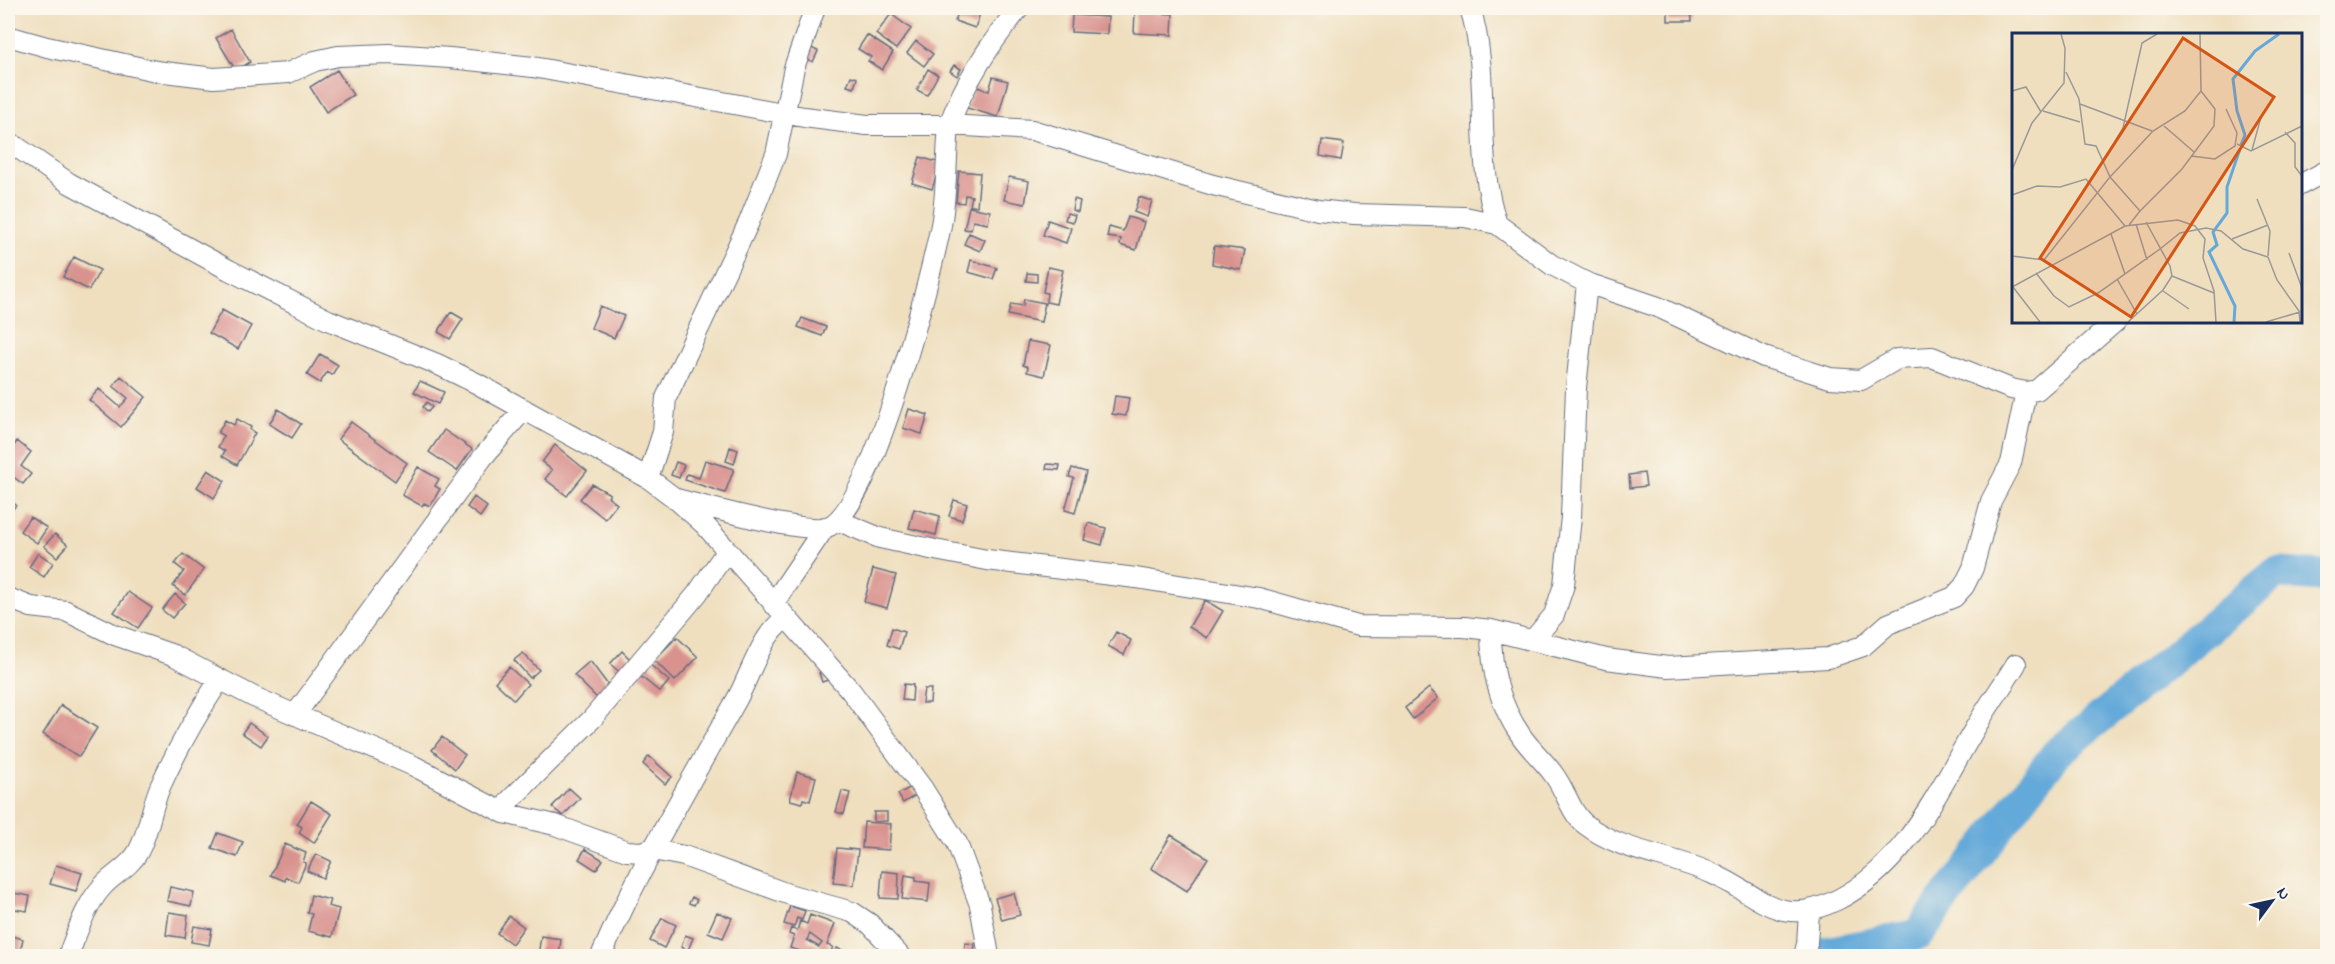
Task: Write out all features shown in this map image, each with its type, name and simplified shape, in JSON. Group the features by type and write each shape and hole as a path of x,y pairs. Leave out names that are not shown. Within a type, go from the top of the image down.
{"street":[{"path":"648,478 663,432 666,398 749,222 776,154 802,39 815,8"},
{"path":"601,957 653,849 741,691 764,641 774,627 779,611 832,524 853,500 887,421 923,301 941,223 949,125 965,85 1018,9 1036,8"},
{"path":"1470,8 1479,57 1489,195 1497,224"},
{"path":"8,36 156,71 214,78 288,73 315,61 338,56 389,54 533,67 785,114 867,125 949,125 1032,130 1213,186 1318,210 1354,214 1465,217 1497,224 1552,265 1587,282 1658,308 1764,357 1822,376 1861,380 1897,359 1932,357 1986,380 2026,392 2037,390 2115,322"},
{"path":"8,141 69,183 229,270 328,320 437,364 648,478 676,499 704,524 726,552 851,692 916,780 957,843 980,905 989,957"},
{"path":"2302,184 2328,170"},
{"path":"1533,640 1554,615 1564,585 1571,517 1576,388 1587,282"},
{"path":"676,499 751,518 832,524 880,538 987,560 1136,578 1259,598 1358,626 1464,627 1491,630 1606,659 1668,667 1827,658 1863,646 1888,624 1954,597 1964,585 1973,568 1991,501 2011,463 2026,392"},
{"path":"295,715 483,457 524,409"},
{"path":"504,813 509,801 592,719 697,594 726,552"},
{"path":"8,598 30,607 66,611 115,635 173,655 295,715 384,752 504,813 555,825 627,851 641,852 653,849 684,856 788,894 852,912 870,924 900,957"},
{"path":"1491,630 1494,676 1510,718 1554,775 1585,824 1644,854 1684,863 1713,874 1758,901 1782,911 1809,912 1839,899 1873,876 1891,860 1928,810 2016,664"},
{"path":"69,957 87,908 102,886 129,865 136,855 144,840 159,789 185,737 220,679"},
{"path":"1804,957 1809,912"}],"building":[{"path":"960,8 982,8 975,28 955,21"},
{"path":"1668,8 1691,8 1692,21 1668,21"},
{"path":"1135,12 1173,14 1172,35 1134,33"},
{"path":"891,14 911,29 896,49 876,34"},
{"path":"1072,15 1108,17 1107,34 1071,32"},
{"path":"231,29 250,62 236,71 216,38"},
{"path":"867,35 893,52 882,70 868,61 871,57 858,49"},
{"path":"916,41 933,54 924,66 907,53"},
{"path":"807,46 818,51 813,62 802,57"},
{"path":"954,65 961,69 957,76 950,71"},
{"path":"928,69 938,75 927,95 917,90"},
{"path":"337,70 353,95 326,112 310,87"},
{"path":"851,76 857,78 854,88 847,86"},
{"path":"993,77 1008,81 998,117 967,108 974,86 989,91"},
{"path":"1322,140 1344,143 1341,160 1320,156"},
{"path":"920,157 940,163 932,189 912,183"},
{"path":"959,171 980,173 977,206 970,206 972,196 965,195 964,203 956,202"},
{"path":"1009,177 1029,181 1025,204 1004,200"},
{"path":"1139,197 1152,201 1147,217 1134,212"},
{"path":"1074,199 1080,201 1078,212 1072,210"},
{"path":"969,207 990,211 988,224 973,221 971,230 964,229"},
{"path":"1067,213 1075,215 1073,222 1065,220"},
{"path":"1128,217 1144,222 1136,250 1120,245 1121,239 1107,237 1109,227 1123,231"},
{"path":"1048,220 1071,228 1066,243 1043,235"},
{"path":"969,233 985,240 980,251 964,244"},
{"path":"1214,246 1245,250 1241,270 1212,264"},
{"path":"74,257 100,270 89,290 63,277"},
{"path":"971,260 997,268 993,279 968,272"},
{"path":"1048,267 1063,270 1056,304 1046,302 1047,293 1043,292"},
{"path":"1027,273 1037,274 1037,282 1026,281"},
{"path":"1024,299 1045,303 1041,322 1008,315 1011,304 1023,306"},
{"path":"600,306 624,316 614,338 591,328"},
{"path":"222,310 251,326 238,349 209,333"},
{"path":"451,312 463,319 450,339 438,332"},
{"path":"802,318 826,327 822,336 798,327"},
{"path":"1028,341 1051,345 1044,376 1027,372 1028,367 1023,365"},
{"path":"320,354 338,365 332,375 327,372 320,383 307,375"},
{"path":"121,376 146,397 121,427 89,400 99,389 120,407 128,398 113,386"},
{"path":"420,381 444,392 438,404 414,392"},
{"path":"1115,396 1129,398 1126,416 1112,414"},
{"path":"427,402 432,407 428,412 423,407"},
{"path":"278,409 301,424 292,438 269,424"},
{"path":"909,409 928,415 922,434 903,428"},
{"path":"237,419 251,427 250,430 255,433 237,465 222,456 225,451 218,447 224,436 218,433 225,420 234,425"},
{"path":"351,422 407,463 395,481 338,439"},
{"path":"444,430 472,449 457,471 429,452"},
{"path":"17,441 31,452 21,466 31,474 23,484 8,473 8,455"},
{"path":"555,445 587,471 567,496 545,479 552,470 542,462"},
{"path":"730,447 738,450 734,464 726,461"},
{"path":"705,460 734,469 725,493 685,480 687,474 699,478"},
{"path":"676,462 684,465 679,478 671,475"},
{"path":"1047,464 1060,465 1059,470 1046,469"},
{"path":"418,467 439,479 435,486 440,489 430,506 424,503 422,506 402,495"},
{"path":"1072,468 1086,472 1075,513 1065,510 1074,478 1069,477"},
{"path":"208,470 225,481 214,498 197,487"},
{"path":"1644,473 1646,486 1630,488 1629,475"},
{"path":"592,484 610,494 608,497 617,504 605,519 580,499"},
{"path":"474,497 487,507 480,517 467,507"},
{"path":"8,498 16,505 8,515"},
{"path":"954,500 967,504 962,520 949,516"},
{"path":"914,509 940,516 936,535 909,528"},
{"path":"30,517 47,528 37,543 20,531"},
{"path":"1088,523 1106,528 1102,545 1084,540"},
{"path":"55,534 68,545 57,557 44,546"},
{"path":"38,553 53,563 44,577 29,567"},
{"path":"183,554 204,570 185,595 173,586 184,571 175,564"},
{"path":"873,569 896,575 887,608 864,602"},
{"path":"128,592 152,608 138,628 114,612"},
{"path":"175,594 185,603 172,618 162,610"},
{"path":"1205,600 1223,611 1207,638 1189,627"},
{"path":"892,628 904,632 899,649 887,645"},
{"path":"1116,632 1131,640 1124,655 1108,646"},
{"path":"677,637 698,657 675,681 654,660"},
{"path":"622,651 633,662 622,674 610,664"},
{"path":"523,653 539,670 530,678 514,660"},
{"path":"590,661 611,689 599,700 574,675"},
{"path":"648,663 669,681 660,692 639,675"},
{"path":"509,667 528,684 514,700 495,682"},
{"path":"825,671 828,680 822,682 819,673"},
{"path":"904,684 913,685 912,701 902,700"},
{"path":"1429,688 1438,698 1413,719 1405,708"},
{"path":"924,689 931,689 930,703 922,703"},
{"path":"61,705 97,728 79,757 43,734"},
{"path":"249,723 268,736 261,746 242,733"},
{"path":"442,737 465,755 455,769 432,750"},
{"path":"649,756 672,777 665,784 643,764"},
{"path":"797,772 816,777 810,801 803,799 802,803 790,800"},
{"path":"911,787 916,795 903,803 898,794"},
{"path":"569,788 580,798 563,816 552,807"},
{"path":"842,791 850,793 844,814 836,812"},
{"path":"311,801 332,814 314,843 299,833 302,827 297,824"},
{"path":"874,812 887,812 887,821 874,822"},
{"path":"864,822 891,824 889,850 862,848"},
{"path":"218,833 243,842 237,857 212,848"},
{"path":"1171,835 1208,858 1187,891 1151,868"},
{"path":"285,844 306,853 303,862 306,863 298,882 286,877 285,881 271,875"},
{"path":"837,848 858,850 854,885 833,883"},
{"path":"585,849 603,860 596,870 579,859"},
{"path":"316,854 331,861 323,878 307,871"},
{"path":"56,865 82,873 76,891 50,884"},
{"path":"882,871 899,873 898,899 880,898"},
{"path":"905,875 916,877 916,881 930,883 928,902 902,899"},
{"path":"170,887 194,892 191,906 167,901"},
{"path":"8,892 30,896 27,911 8,908"},
{"path":"1014,893 1020,915 1002,920 995,898"},
{"path":"311,895 330,900 328,906 339,909 332,937 308,931 312,914 307,913"},
{"path":"692,897 697,900 694,905 689,903"},
{"path":"790,906 805,911 802,920 797,918 794,927 784,924"},
{"path":"169,912 188,915 185,938 166,935"},
{"path":"717,912 732,918 723,938 708,932"},
{"path":"810,915 835,924 827,945 833,947 829,956 816,956 790,948 794,936 789,934 791,928 797,931 800,921 807,924","holes":["810,934 822,943 819,947 807,940"]},
{"path":"509,916 524,927 512,944 497,933"},
{"path":"662,918 676,925 664,948 650,941"},
{"path":"194,926 212,929 209,945 191,942"},
{"path":"8,935 23,939 19,956 8,954"},
{"path":"685,935 693,938 688,950 681,947"},
{"path":"541,936 561,939 559,956 538,956"},
{"path":"965,943 975,944 974,953 964,953"},
{"path":"837,948 856,956 833,956"},
{"path":"866,949 883,956 862,956"}],"waterway":[{"path":"1819,954 1917,935 2056,754 2276,573 2328,577"}]}
